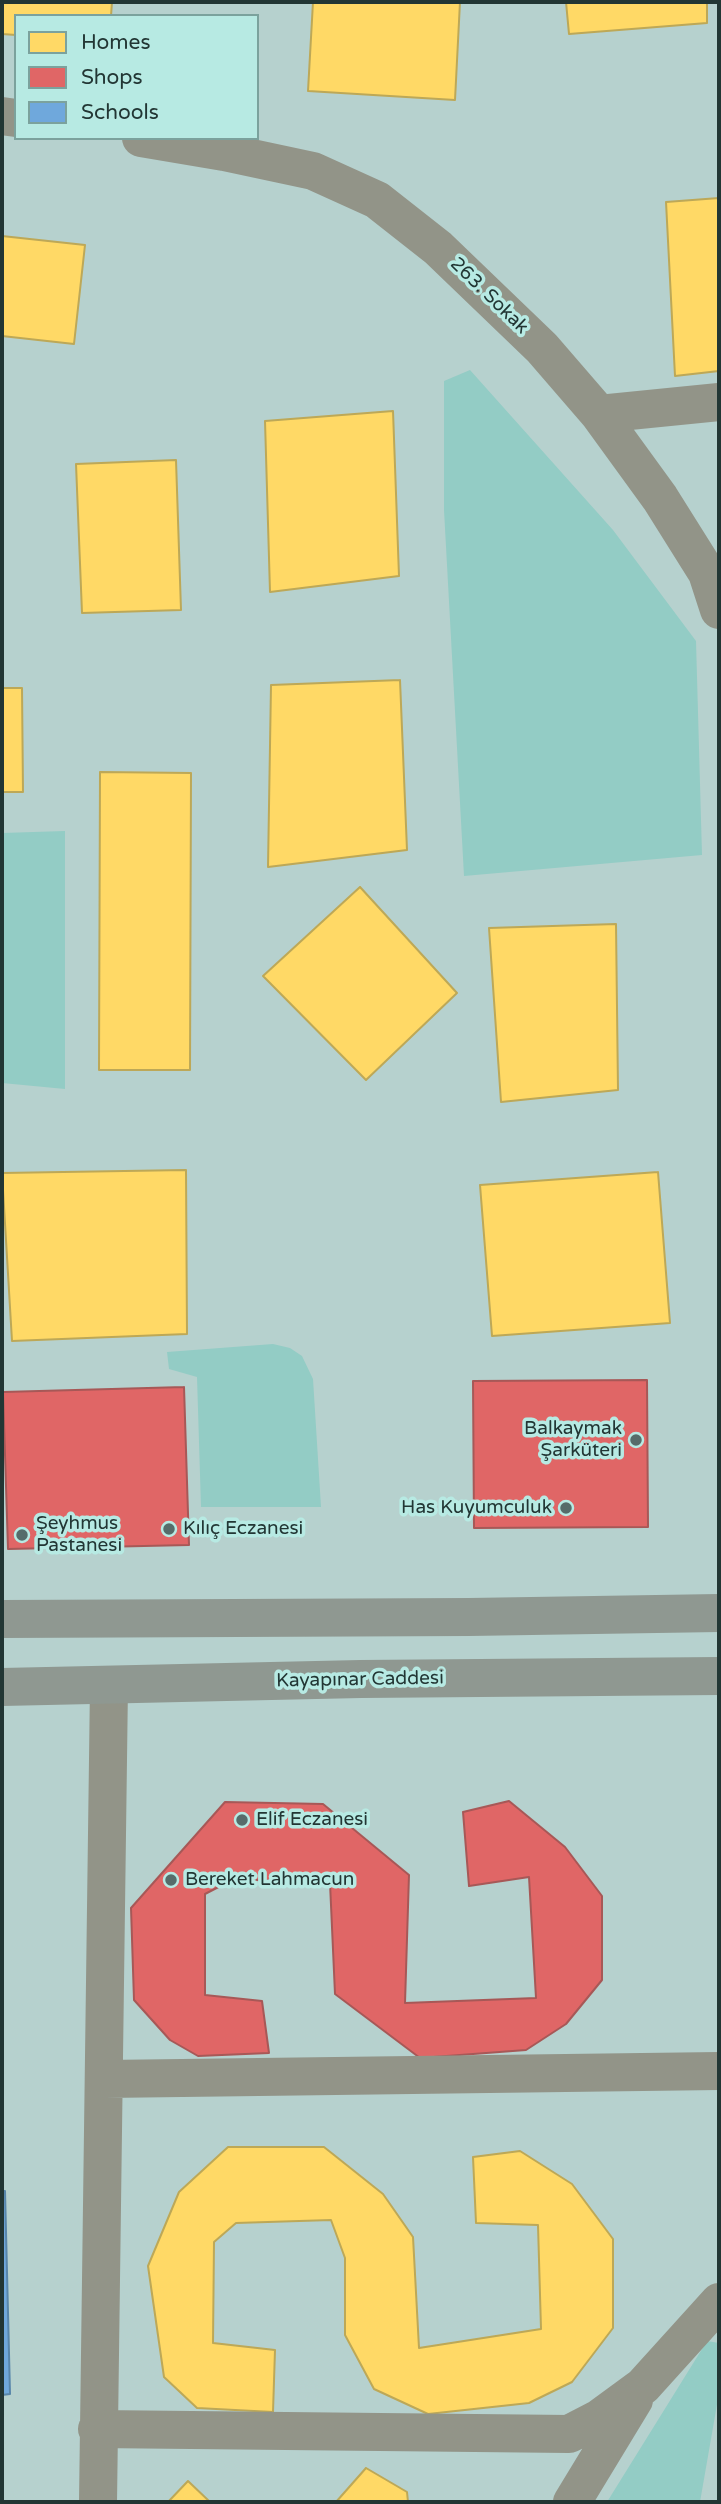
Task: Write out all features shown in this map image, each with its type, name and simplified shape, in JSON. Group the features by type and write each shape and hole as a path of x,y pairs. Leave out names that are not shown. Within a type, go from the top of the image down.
{"main road":[{"path":"2,1619 719,1613"},
{"name":"Kayapınar Caddesi","path":"2,1687 361,1679 719,1676"}],"street":[{"name":"263. Sokak","path":"153,140 313,171 377,200 438,248 542,348 599,414 660,498 707,573 719,610"},
{"path":"599,414 719,402"},
{"path":"98,2502 109,1685"},
{"path":"105,2079 719,2071"},
{"path":"572,2502 643,2386 719,2302"},
{"path":"97,2430 569,2434 598,2419 643,2386"}],"green space":[{"path":"470,370 613,530 696,641 702,855 464,876 444,510 444,381"},
{"path":"65,831 65,1089 2,1083 2,833"},
{"path":"273,1344 290,1348 302,1356 313,1379 321,1507 201,1507 197,1377 169,1369 167,1352"},
{"path":"707,2341 719,2343 719,2393 700,2502 607,2502"}],"building: Homes":[{"path":"2,2 112,2 111,14 14,14 14,35 2,34"},
{"path":"313,2 460,2 455,100 308,91"},
{"path":"566,2 707,2 707,23 569,34"},
{"path":"719,198 719,371 675,376 666,202"},
{"path":"2,236 85,245 74,344 2,336"},
{"path":"393,411 399,576 270,592 265,421"},
{"path":"176,460 181,610 82,613 76,464"},
{"path":"400,680 407,850 268,867 271,685"},
{"path":"2,688 22,688 23,792 2,792"},
{"path":"100,772 191,773 190,1070 99,1070"},
{"path":"360,887 457,993 366,1080 263,976"},
{"path":"616,924 618,1090 501,1102 489,928"},
{"path":"186,1170 187,1334 12,1341 2,1173"},
{"path":"658,1172 670,1323 492,1336 480,1185"},
{"path":"228,2147 324,2147 383,2194 413,2237 419,2348 541,2329 538,2225 476,2223 473,2157 520,2151 572,2184 613,2239 613,2328 572,2382 529,2403 428,2414 374,2389 345,2335 345,2258 331,2220 236,2223 214,2242 213,2343 275,2350 273,2412 197,2408 164,2377 148,2266 179,2192"},
{"path":"366,2468 407,2492 408,2502 336,2502"},
{"path":"188,2481 210,2502 168,2502"}],"building: Shops":[{"path":"647,1380 648,1527 474,1528 473,1381"},
{"path":"184,1387 189,1545 8,1549 3,1392"},
{"path":"509,1801 565,1847 602,1896 602,1980 566,2024 526,2050 420,2058 335,1994 330,1883 234,1879 205,1894 205,1995 262,2001 269,2053 198,2056 170,2040 134,2000 131,1908 225,1802 323,1804 409,1875 405,2003 536,1998 529,1877 469,1886 463,1812"}],"building: Schools":[{"path":"2,2191 5,2191 10,2394 2,2395"}],"place":[{"name":"Balkaymak Şarküteri","path":"636,1440"},
{"name":"Has Kuyumculuk","path":"566,1508"},
{"name":"Kılıç Eczanesi","path":"169,1529"},
{"name":"Şeyhmus Pastanesi","path":"22,1535"},
{"name":"Elif Eczanesi","path":"242,1820"},
{"name":"Bereket Lahmacun","path":"171,1880"}]}
